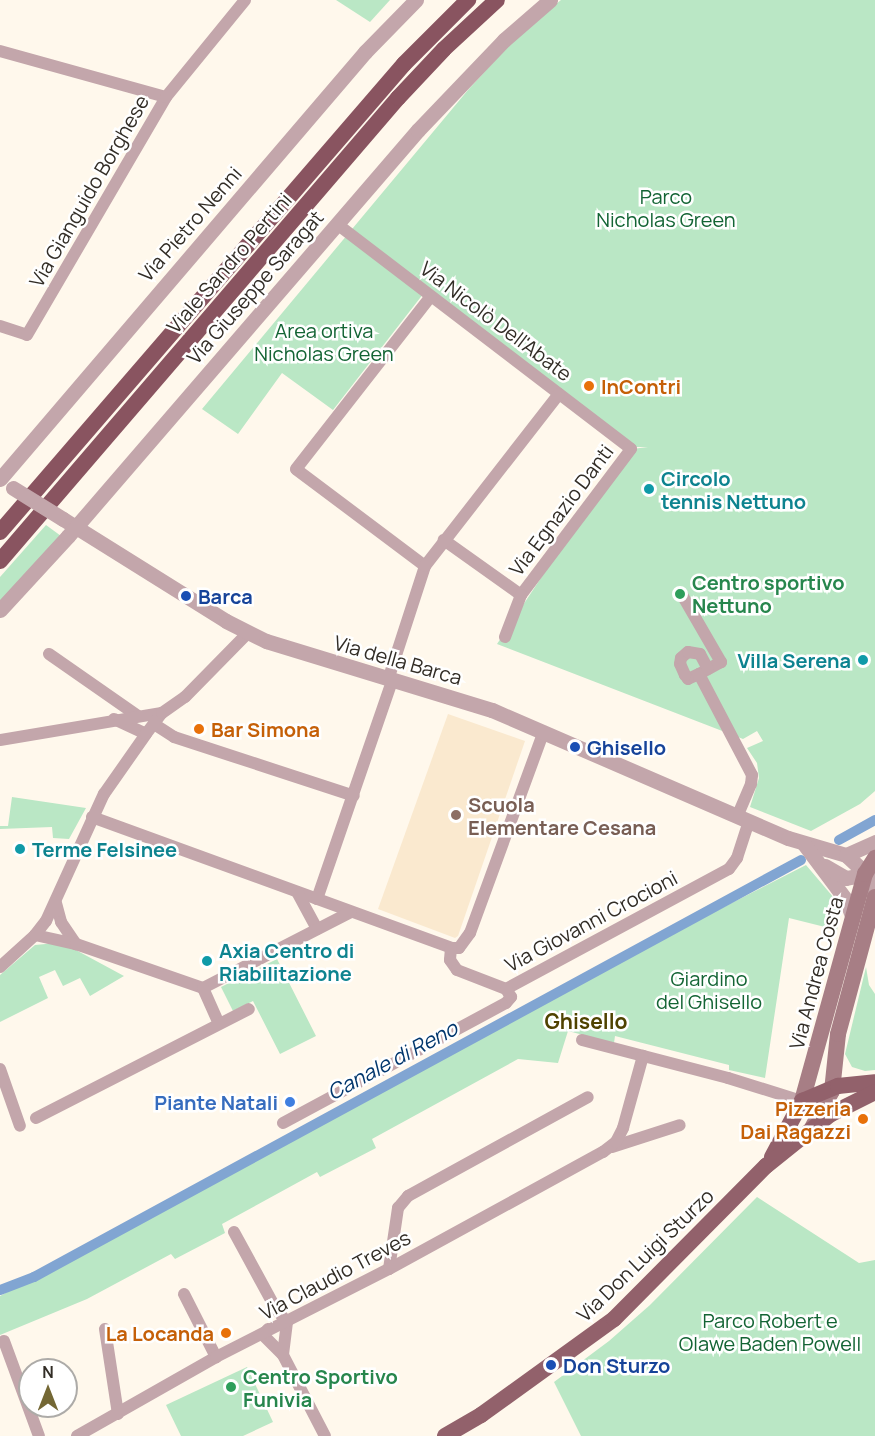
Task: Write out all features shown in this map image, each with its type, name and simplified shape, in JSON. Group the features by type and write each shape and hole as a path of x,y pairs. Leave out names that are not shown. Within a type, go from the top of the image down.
{"highway":[{"name":"Viale Sandro Pertini","path":"0,532 390,80 468,0"},
{"name":"Viale Sandro Pertini","path":"0,561 398,98 444,49 497,0"}],"main road":[{"name":"Via Andrea Costa","path":"802,1101 852,916 875,858"},
{"name":"Via Andrea Costa","path":"811,1129 828,1100 832,1088 838,1034 874,905"},
{"path":"802,1101 832,1088 875,1082"},
{"name":"Via Don Luigi Sturzo","path":"454,1434 614,1319 766,1166 811,1129 839,1108 875,1092"},
{"name":"Via Don Luigi Sturzo","path":"766,1166 802,1101"}],"street":[{"path":"166,97 245,0"},
{"name":"Via Pietro Nenni","path":"4,482 365,52 416,0"},
{"name":"Via Giuseppe Saragat","path":"0,610 69,523 459,84 550,0"},
{"name":"Via Gianguido Borghese","path":"0,51 166,97 27,335 0,326"},
{"name":"Via Nicolò Dell'Abate","path":"337,224 632,449"},
{"path":"425,566 296,469 431,296"},
{"path":"317,899 354,796 425,566 559,394"},
{"name":"Via Egnazio Danti","path":"505,637 521,595 632,449"},
{"name":"Via della Barca","path":"4,482 248,633 287,649 471,703 804,844 846,855"},
{"name":"Via Egnazio Danti","path":"444,540 521,595"},
{"name":"Via Giovanni Crocioni","path":"283,1123 506,1003 511,997 506,989 729,869 737,858 752,775 703,672 722,662 681,593"},
{"path":"0,966 35,935 56,903 104,794 150,729 162,713 185,697 248,633"},
{"path":"49,654 138,716"},
{"path":"113,719 117,711 116,699"},
{"path":"0,740 113,719 162,713"},
{"path":"113,719 354,796"},
{"path":"92,817 451,948 463,946 470,933 543,733"},
{"path":"874,905 870,873 846,855 875,842"},
{"name":"Via della Barca","path":"804,844 846,900 852,916"},
{"name":"Via della Barca","path":"818,861 846,878 870,873"},
{"path":"297,892 317,929"},
{"path":"56,903 61,922 76,944"},
{"path":"35,935 76,944 203,988 351,912"},
{"path":"451,948 450,960 457,970 506,989"},
{"path":"203,988 219,1024"},
{"path":"36,1118 249,1009"},
{"path":"582,1040 802,1101"},
{"path":"610,1147 623,1128 643,1056"},
{"path":"0,1069 20,1126"},
{"path":"388,1269 398,1209 408,1196 588,1097"},
{"name":"Via Claudio Treves","path":"77,1436 216,1358 388,1269 610,1147 680,1125"},
{"path":"234,1232 276,1309 287,1323 283,1355"},
{"path":"184,1294 216,1358"},
{"path":"276,1309 271,1326 263,1335 283,1355 325,1436"},
{"path":"105,1329 118,1414"},
{"path":"4,1341 39,1436"}],"shaded area":[{"name":"Scuola Elementare Cesana","path":"448,714 525,741 458,936 455,938 378,909"}],"green space":[{"path":"336,0 390,0 370,22"},
{"path":"561,0 875,0 875,791 860,804 811,831 750,807 759,778 757,763 747,748 763,741 757,731 743,739 497,644 591,503 632,449 648,447 633,447 427,289 333,410 282,373 238,434 202,409 468,90 519,34"},
{"path":"46,525 61,536 0,603 0,577"},
{"path":"12,797 86,808 69,839 53,838 52,827 0,829 0,826 8,826"},
{"name":"Giardino del Ghisello","path":"806,865 834,898 839,908 839,921 837,930 789,918 765,1078 729,1070 729,1065 615,1036 614,1043 568,1031 558,1063 518,1059 372,1139 376,1148 320,1177 317,1172 222,1224 225,1233 175,1259 171,1254 87,1299 0,1335 0,1296 211,1184 632,954"},
{"path":"56,943 74,949 124,976 90,996 80,978 63,986 55,970 39,977 48,998 0,1022 0,975 35,945"},
{"path":"277,959 316,1036 280,1054 253,1001 233,1011 221,987"},
{"path":"866,967 869,985 875,994 875,1070 865,1071 852,1067 845,1054"},
{"name":"Parco Robert e Olawe Baden Powell","path":"757,1197 859,1263 875,1260 875,1436 581,1436 554,1382 609,1341 650,1305"},
{"name":"Centro Sportivo Funivia","path":"247,1367 273,1422 243,1436 181,1436 166,1405"}],"waterway":[{"name":"Canale di Reno","path":"839,840 875,820"},
{"name":"Canale di Reno","path":"0,1290 34,1277 801,860"}],"place":[{"name":"InContri","path":"589,386"},
{"name":"Circolo tennis Nettuno","path":"649,489"},
{"name":"Centro sportivo Nettuno","path":"680,594"},
{"name":"Barca","path":"186,596"},
{"name":"Villa Serena","path":"863,660"},
{"name":"Bar Simona","path":"199,729"},
{"name":"Ghisello","path":"575,747"},
{"name":"Scuola Elementare Cesana","path":"456,815"},
{"name":"Terme Felsinee","path":"20,849"},
{"name":"Axia Centro di Riabilitazione","path":"207,961"},
{"name":"Piante Natali","path":"290,1102"},
{"name":"Pizzeria Dai Ragazzi","path":"863,1119"},
{"name":"La Locanda","path":"226,1333"},
{"name":"Don Sturzo","path":"551,1365"},
{"name":"Centro Sportivo Funivia","path":"231,1387"}],"district":[{"name":"Ghisello","path":"586,1021"}],"park label":[{"name":"Parco Nicholas Green","path":"666,208"},
{"name":"Area ortiva Nicholas Green","path":"324,342"}]}
